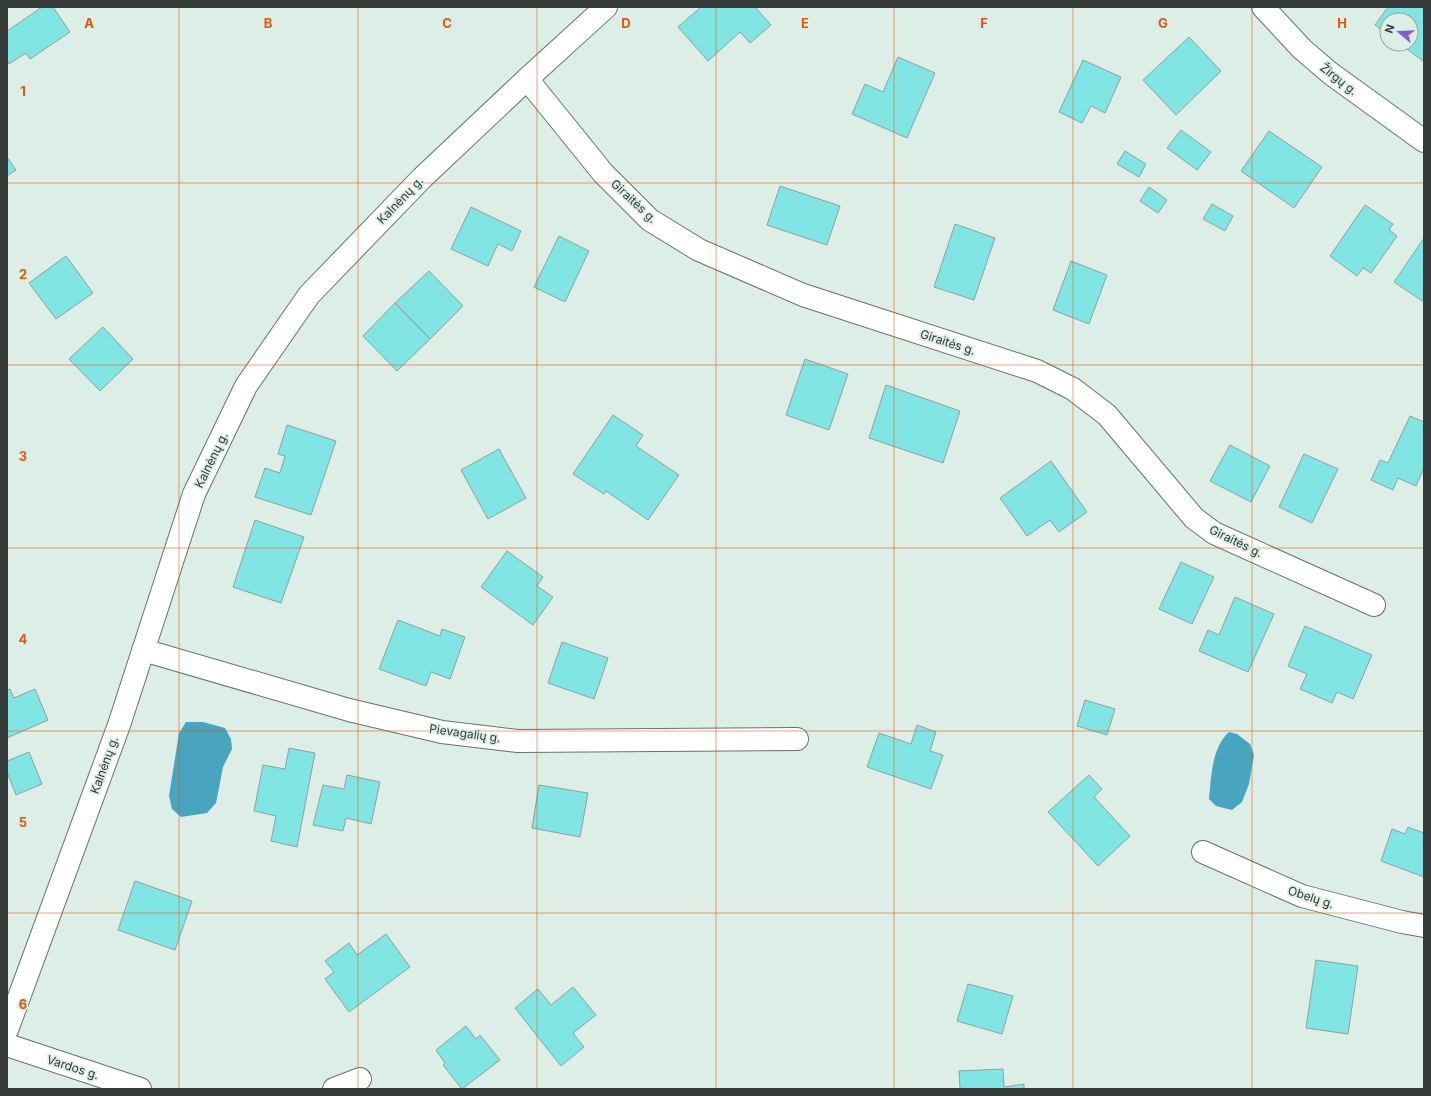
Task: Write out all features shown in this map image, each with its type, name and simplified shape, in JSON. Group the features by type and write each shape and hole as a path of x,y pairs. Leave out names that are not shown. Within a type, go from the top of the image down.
{"street":[{"name":"Kalnėnų g.","path":"7,1030 119,725 142,650 194,494 246,386 309,295 422,178 606,7"},
{"name":"Žirgų g.","path":"1263,7 1302,49 1330,73 1424,141"},
{"name":"Giraitės g.","path":"527,79 603,173 650,220 700,250 803,294 1037,371 1073,389 1107,415 1194,518 1214,533 1374,605"},
{"name":"Pievagalių g.","path":"142,650 349,710 442,732 518,741 797,739"},
{"name":"Obelų g.","path":"1203,852 1302,896 1402,922 1424,926"},
{"name":"Vardos g.","path":"7,1045 140,1089"},
{"path":"334,1089 360,1079"}],"water":[{"path":"186,722 203,722 225,728 231,739 232,749 223,767 216,803 207,813 181,817 172,809 169,796 179,733"},
{"path":"1229,732 1237,734 1250,744 1254,755 1249,784 1242,802 1232,810 1216,806 1209,799 1213,763 1223,738"}],"building":[{"path":"42,7 53,7 70,32 30,59 26,53 9,64 7,60 7,31"},
{"path":"701,7 755,7 771,25 750,43 740,32 708,61 678,27"},
{"path":"1388,7 1424,7 1423,61 1411,52 1419,52 1419,12 1384,12"},
{"path":"1379,19 1379,28 1375,25"},
{"path":"1189,37 1221,71 1176,115 1143,80"},
{"path":"898,57 935,73 907,138 852,114 865,84 883,92"},
{"path":"1083,60 1121,77 1105,113 1091,106 1082,123 1059,112"},
{"path":"1181,130 1211,152 1197,170 1167,148"},
{"path":"1269,131 1322,167 1294,208 1241,171"},
{"path":"1125,151 1146,164 1139,177 1117,164"},
{"path":"7,157 16,170 7,176"},
{"path":"780,186 840,206 827,245 767,225"},
{"path":"1149,187 1167,200 1158,213 1140,201"},
{"path":"1212,204 1233,216 1225,231 1203,219"},
{"path":"1365,205 1393,224 1389,230 1397,236 1371,273 1363,268 1357,276 1330,256"},
{"path":"471,207 521,231 512,251 498,244 488,266 451,249"},
{"path":"955,224 995,238 974,300 934,287"},
{"path":"559,236 589,251 565,302 534,287"},
{"path":"1424,238 1424,302 1394,282"},
{"path":"66,256 93,293 56,319 29,283"},
{"path":"1071,261 1107,275 1089,324 1053,310"},
{"path":"429,271 463,306 430,339 395,303"},
{"path":"395,303 430,339 397,371 363,336"},
{"path":"103,327 133,359 100,391 69,359"},
{"path":"805,359 848,374 829,430 786,415"},
{"path":"886,385 960,411 943,463 869,438"},
{"path":"613,415 643,435 636,446 679,475 648,520 606,491 604,494 573,474"},
{"path":"1410,416 1424,422 1424,468 1416,486 1398,478 1393,490 1371,480 1380,460 1388,463"},
{"path":"287,425 336,441 311,515 255,497 265,468 280,473 285,456 278,454"},
{"path":"1230,445 1270,466 1251,502 1210,481"},
{"path":"499,449 526,498 488,519 461,470"},
{"path":"1304,454 1338,469 1312,523 1279,507"},
{"path":"1051,461 1087,512 1059,532 1050,520 1027,536 1000,498"},
{"path":"255,520 304,537 281,603 233,587"},
{"path":"507,551 543,577 537,586 553,597 533,625 481,587"},
{"path":"1181,562 1214,577 1192,624 1159,609"},
{"path":"1235,597 1274,614 1248,672 1199,651 1208,630 1219,635"},
{"path":"398,620 440,636 442,629 465,637 450,679 431,672 426,686 379,669"},
{"path":"1305,626 1372,655 1353,699 1337,692 1332,703 1300,689 1307,674 1288,666"},
{"path":"562,642 608,658 594,699 548,683"},
{"path":"10,689 14,698 35,689 48,720 7,738 7,690"},
{"path":"1085,700 1115,709 1107,735 1077,726"},
{"path":"917,725 936,732 930,751 943,755 931,789 867,767 879,733 911,744"},
{"path":"289,748 315,753 297,847 271,841 276,816 254,811 263,765 285,769"},
{"path":"29,752 42,784 16,795 7,772 7,761"},
{"path":"347,775 380,782 371,824 346,818 343,831 313,825 323,785 344,789"},
{"path":"1089,775 1102,789 1094,797 1130,836 1098,866 1048,812"},
{"path":"539,785 588,793 580,837 532,828"},
{"path":"1408,827 1424,833 1424,877 1381,861 1392,829 1405,834"},
{"path":"135,881 192,901 175,950 118,930"},
{"path":"386,934 410,967 349,1012 325,979 334,972 325,961 349,943 357,955"},
{"path":"1316,960 1358,966 1348,1034 1306,1028"},
{"path":"968,984 1013,996 1002,1034 957,1021"},
{"path":"573,987 596,1015 573,1033 584,1047 561,1066 515,1008 538,989 551,1005"},
{"path":"466,1026 476,1039 480,1035 500,1060 462,1089 443,1065 445,1063 436,1050"},
{"path":"1003,1069 1004,1087 1024,1084 1024,1089 960,1089 959,1071"}]}
